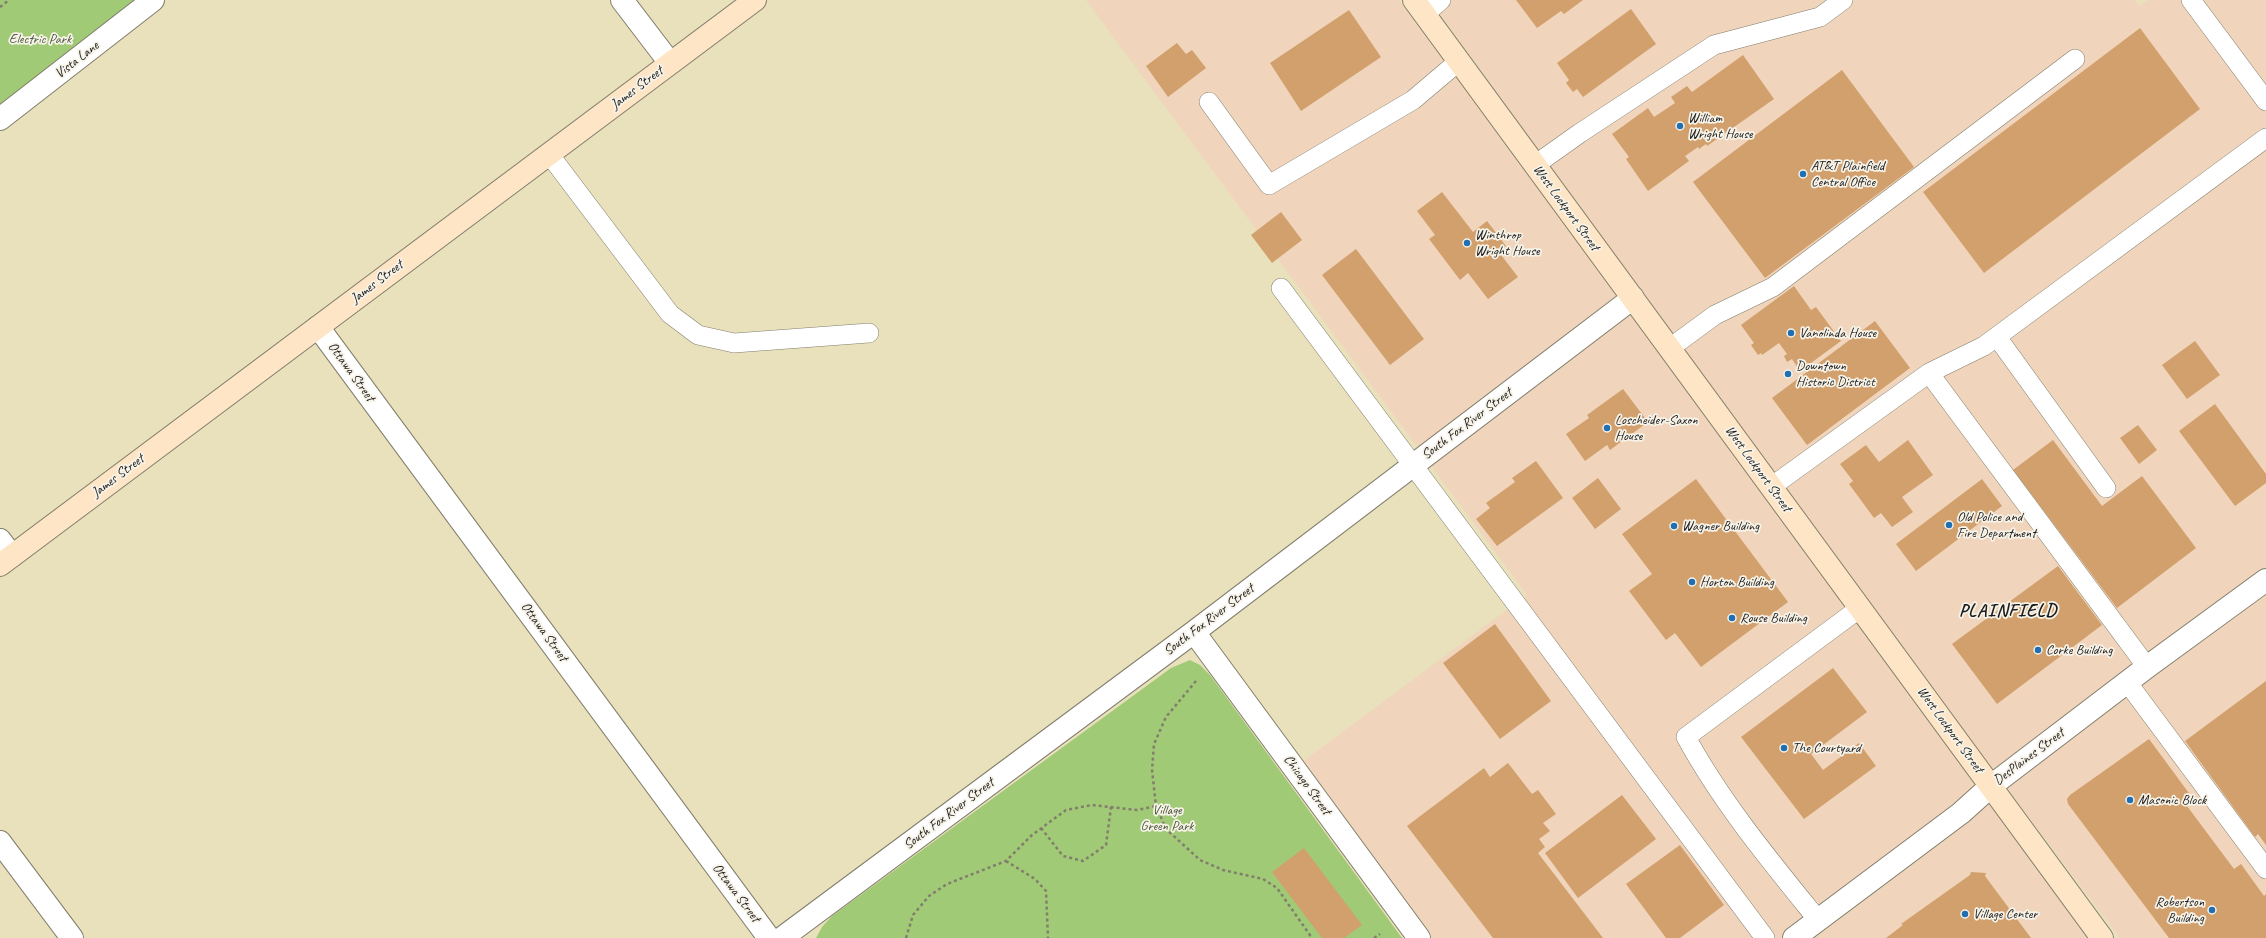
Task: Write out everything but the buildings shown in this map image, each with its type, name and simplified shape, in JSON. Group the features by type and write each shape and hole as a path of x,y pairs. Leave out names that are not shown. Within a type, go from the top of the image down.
{"main road":[{"name":"James Street","path":"4,554 318,327 755,0"},
{"name":"West Lockport Street","path":"1419,7 2102,938"}],"street":[{"name":"Vista Lane","path":"0,119 153,0"},
{"path":"622,0 670,63"},
{"name":"South Fox River Street","path":"782,938 1194,632 1633,298"},
{"name":"Ottawa Street","path":"318,327 769,938"},
{"name":"DesPlaines Street","path":"1794,938 1961,814 1991,786 2127,682 2266,580"},
{"name":"Chicago Street","path":"1194,632 1419,938"},
{"path":"0,842 72,938"}],"lane":[{"path":"1419,7 1441,0"},
{"path":"1535,165 1580,133 1714,45 1820,17 1843,0"},
{"path":"2191,0 2266,102"},
{"path":"1670,348 1715,315 1774,288 2075,59"},
{"path":"1209,102 1269,185 1413,100 1459,61"},
{"path":"1771,487 1929,373 1984,346 2266,138"},
{"path":"549,154 670,314 698,335 734,343 869,333"},
{"path":"1281,288 1412,466 1765,938"},
{"path":"1996,336 2106,488"},
{"path":"1929,373 2147,667"},
{"path":"1818,920 1778,871 1702,768 1686,737 1860,608"},
{"path":"2127,682 2266,869"}],"path":[{"path":"0,7 9,0"},
{"path":"1201,675 1166,717 1154,744 1152,770 1156,806 1166,829 1200,860 1223,870 1263,879 1276,888 1312,938"},
{"path":"906,938 912,915 929,896 947,884 1006,861 1041,828 1066,810 1092,806 1137,810 1156,806"},
{"path":"1041,828 1063,856 1083,861 1106,845 1111,807"},
{"path":"1006,861 1034,879 1046,891 1048,938"}],"shaded area":[{"path":"1086,0 1399,0 2092,938 1432,938 1302,762 1527,595"},
{"path":"1430,0 2135,0 2140,6 2148,0 2266,0 2266,938 2120,938 1986,761 1640,293"}],"green space":[{"name":"Electric Park","path":"0,0 153,0 0,119"},
{"name":"Village Green Park","path":"1190,660 1200,665 1210,675 1402,938 816,938 822,927 832,916 1171,668"}],"place":[{"name":"William Wright House","path":"1680,126"},
{"name":"AT&T Plainfield Central Office","path":"1803,174"},
{"name":"Winthrop Wright House","path":"1467,243"},
{"name":"Vanolinda House","path":"1791,333"},
{"name":"Downtown Historic District","path":"1788,374"},
{"name":"Loscheider-Saxon House","path":"1607,428"},
{"name":"Old Police and Fire Department","path":"1949,525"},
{"name":"Wagner Building","path":"1674,526"},
{"name":"Horton Building","path":"1692,582"},
{"name":"Rouse Building","path":"1732,618"},
{"name":"Corke Building","path":"2038,650"},
{"name":"The Courtyard","path":"1784,748"},
{"name":"Masonic Block","path":"2130,800"},
{"name":"Robertson Building","path":"2212,910"},
{"name":"Village Center","path":"1965,914"}],"district":[{"name":"PLAINFIELD","path":"2008,611"}]}
